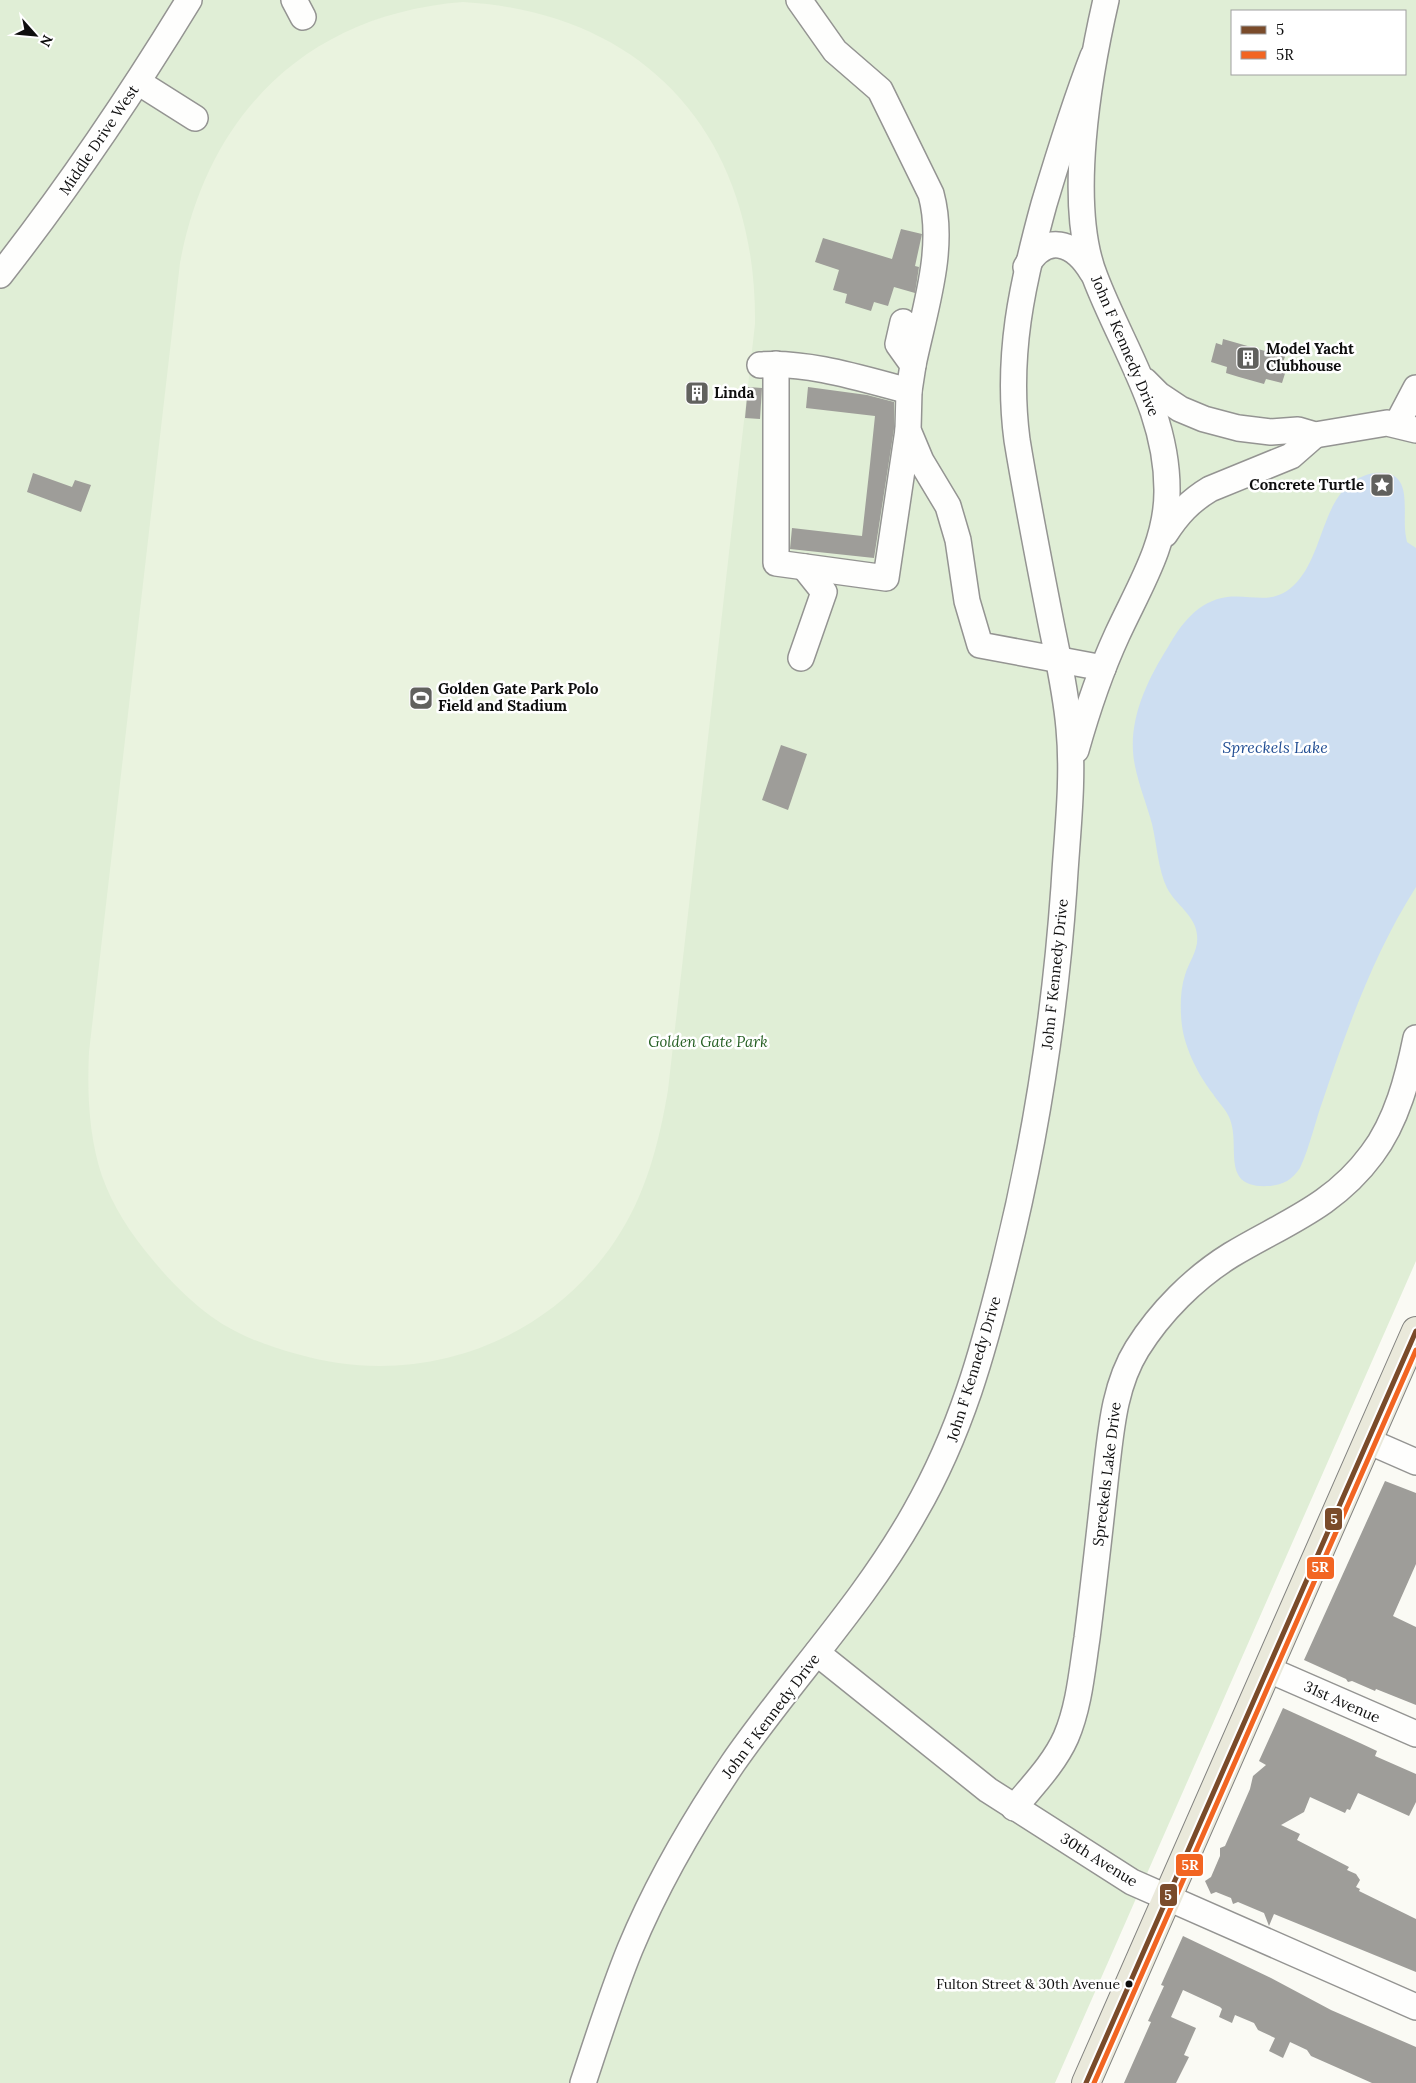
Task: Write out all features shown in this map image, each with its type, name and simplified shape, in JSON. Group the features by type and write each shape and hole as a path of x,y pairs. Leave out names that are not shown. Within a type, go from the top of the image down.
{"main road":[{"path":"1086,2083 1416,1331"}],"street":[{"name":"Middle Drive West","path":"0,275 84,164 189,0"},
{"path":"800,0 835,51 880,90 931,194 936,240 909,391 908,430 886,578 776,563 768,364 839,374 909,391"},
{"name":"John F Kennedy Drive","path":"583,2083 629,1950 668,1870 732,1766 818,1653 892,1551 934,1478 956,1433 987,1334 1030,1157 1045,1070 1060,949 1071,769 1069,726 1059,661 1013,415 1014,342 1026,267 1066,127 1093,56 1106,0"},
{"name":"John F Kennedy Drive","path":"1071,769 1103,668 1151,563 1165,519 1167,474 1154,412 1140,374 1094,275 1084,230 1082,190 1093,56"},
{"path":"138,82 195,118"},
{"path":"1026,267 1040,249 1049,245 1059,245 1076,252 1084,258 1094,275"},
{"path":"903,322 898,344 913,365"},
{"path":"1140,374 1169,402 1204,419 1253,431 1298,430 1315,435 1364,425 1406,427 1416,388"},
{"path":"908,430 922,461 948,506 958,540 967,601 980,645 1103,668"},
{"path":"1151,563 1171,525 1188,504 1210,489 1290,456 1315,435"},
{"path":"801,658 824,592 804,567"},
{"name":"Spreckels Lake Drive","path":"1014,1808 1056,1754 1066,1736 1072,1716 1084,1657 1112,1424 1125,1372 1136,1349 1170,1306 1210,1270 1252,1244 1295,1221 1334,1193 1362,1167 1374,1151 1395,1110 1409,1070 1416,1038"},
{"path":"1368,1441 1416,1462"},
{"name":"30th Avenue","path":"818,1653 964,1771 1014,1808 1132,1882 1416,2007"},
{"name":"31st Avenue","path":"1267,1669 1416,1734"}],"green space":[{"name":"Golden Gate Park","path":"0,0 1416,0 1416,1261 1055,2083 0,2083"},
{"name":"Golden Gate Park Polo Field and Stadium","path":"463,2 529,11 588,31 638,60 680,98 713,144 737,198 751,258 755,324 668,1090 655,1149 643,1187 615,1241 586,1277 552,1308 515,1332 474,1350 431,1361 387,1366 342,1364 264,1344 232,1329 212,1317 188,1297 144,1250 117,1209 102,1176 94,1146 90,1115 88,1084 89,1052 180,263 194,209 214,160 241,117 274,80 313,50 358,27 408,10"}],"water":[{"name":"Spreckels Lake","path":"1375,473 1388,474 1396,478 1402,485 1407,542 1416,548 1416,887 1387,938 1363,990 1300,1168 1294,1176 1283,1183 1269,1186 1253,1185 1243,1180 1237,1173 1234,1140 1229,1117 1198,1071 1189,1053 1184,1035 1181,1013 1182,987 1195,951 1197,940 1196,928 1167,888 1162,873 1152,824 1135,766 1133,735 1140,704 1152,674 1173,638 1185,622 1207,603 1217,599 1227,597 1272,597 1288,590 1297,582 1307,568 1335,502 1345,489 1358,479"}],"building":[{"path":"901,229 922,234 915,266 919,267 915,293 894,287 888,306 874,302 871,311 845,303 847,294 833,290 839,270 815,262 823,238 892,259"},
{"name":"Model Yacht Clubhouse","path":"1223,339 1272,353 1273,350 1286,354 1283,362 1288,364 1282,383 1266,379 1264,384 1239,377 1226,373 1227,367 1211,362 1216,343 1222,345"},
{"path":"748,387 762,388 760,419 745,418"},
{"path":"808,387 867,395 894,402 894,429 874,558 790,549 792,528 862,536 875,416 806,408"},
{"path":"33,473 72,487 75,480 91,485 81,512 27,492"},
{"path":"781,745 807,754 788,810 762,800"},
{"path":"1385,1481 1416,1493 1416,1564 1393,1616 1416,1627 1416,1705 1376,1689 1375,1691 1352,1681 1348,1682 1346,1679 1304,1660"},
{"path":"1283,1708 1377,1751 1375,1756 1416,1774 1416,1802 1409,1816 1358,1793 1350,1810 1347,1809 1345,1813 1310,1797 1304,1812 1281,1825 1300,1834 1297,1840 1349,1867 1347,1870 1356,1874 1360,1880 1356,1887 1360,1889 1359,1891 1416,1919 1416,1972 1274,1914 1269,1926 1264,1913 1238,1902 1233,1904 1231,1898 1216,1892 1211,1894 1205,1881 1211,1877 1220,1856 1220,1848 1225,1846 1250,1789 1253,1776 1266,1765 1259,1761"},
{"path":"1183,1936 1271,1978 1331,2010 1416,2047 1416,2083 1372,2083 1311,2056 1307,2050 1290,2042 1283,2058 1269,2051 1275,2038 1258,2030 1254,2023 1235,2015 1232,2023 1219,2017 1222,2009 1220,2007 1183,1990 1171,2017 1196,2028 1184,2055 1189,2057 1176,2083 1124,2083 1151,2022 1148,2021 1164,1986 1161,1985"}],"transit line":[{"name":"5","path":"1086,2083 1416,1331"},
{"name":"5R","path":"1094,2083 1416,1350"}],"place":[{"name":"Model Yacht Clubhouse","path":"1248,358"},
{"name":"Linda","path":"697,393"},
{"name":"Concrete Turtle","path":"1382,485"},
{"name":"Golden Gate Park Polo Field and Stadium","path":"421,698"},
{"name":"Fulton Street & 30th Avenue","path":"1129,1984"}]}
